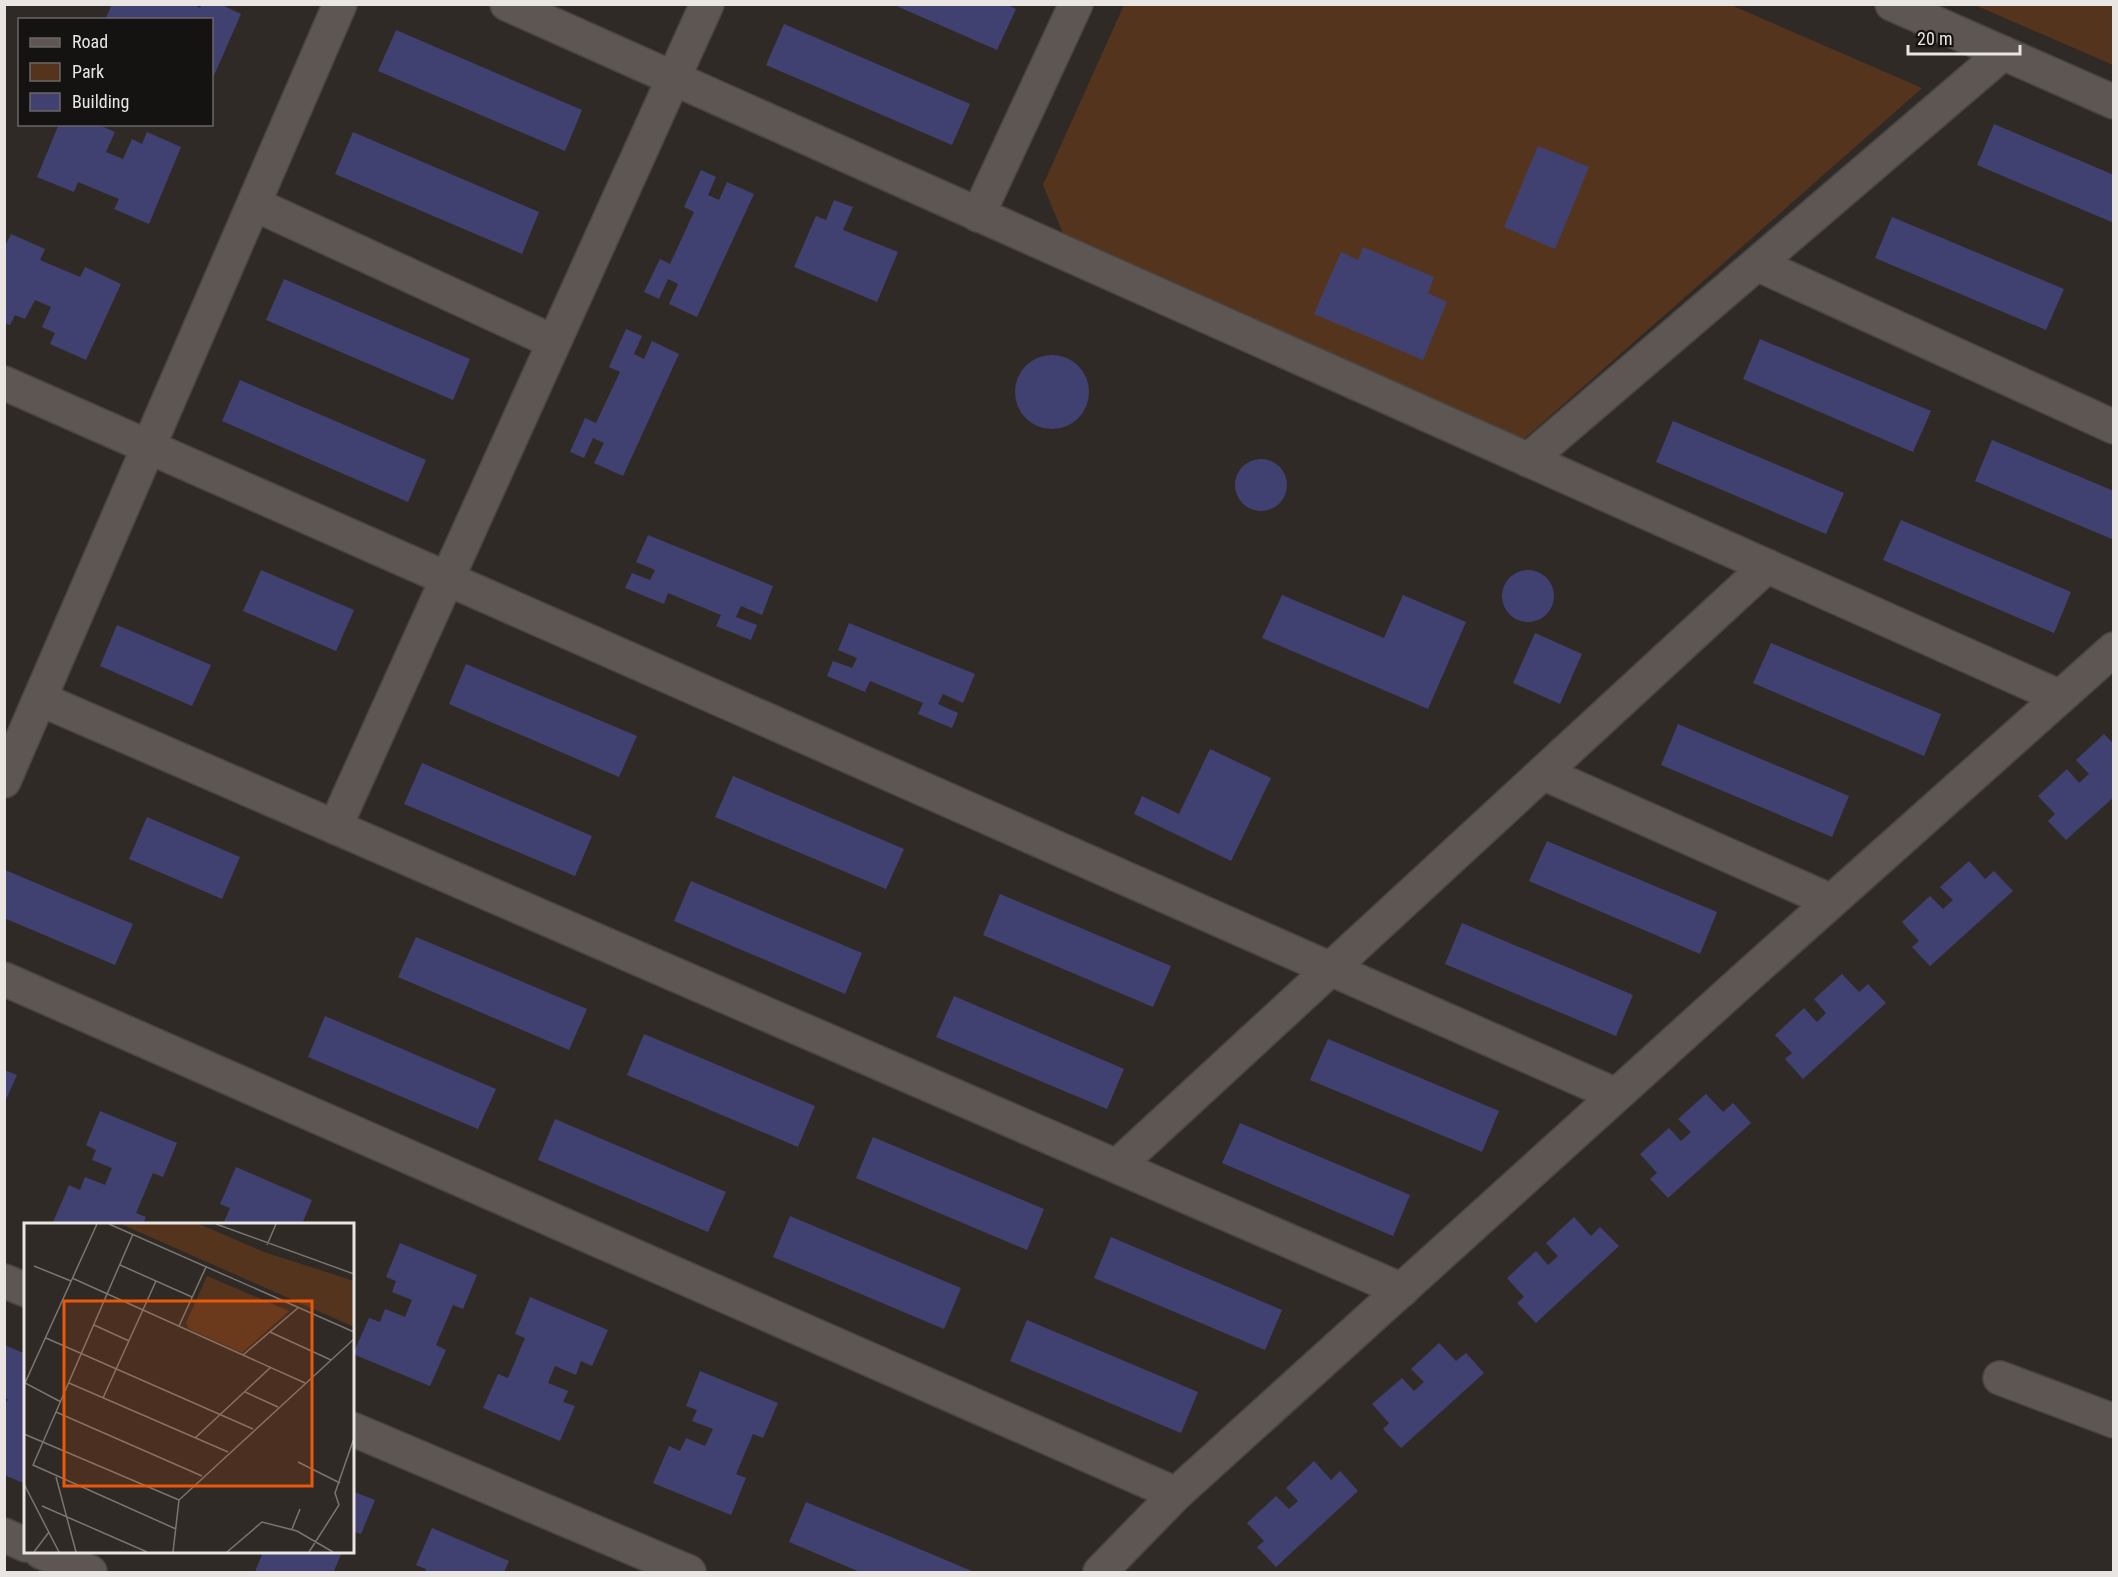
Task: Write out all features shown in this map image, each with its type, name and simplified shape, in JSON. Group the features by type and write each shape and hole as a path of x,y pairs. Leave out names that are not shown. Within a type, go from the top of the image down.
{"lane":[{"path":"4,781 340,4"},
{"path":"507,4 2060,697"},
{"path":"335,827 707,4"},
{"path":"978,215 1076,4"},
{"path":"1892,4 2114,102"},
{"path":"1528,460 2003,53"},
{"path":"254,204 554,342"},
{"path":"1757,264 2114,427"},
{"path":"4,382 1616,1095"},
{"path":"1117,1166 1767,566"},
{"path":"1100,1572 1176,1494 1831,901 2114,649"},
{"path":"40,699 1402,1290"},
{"path":"1544,772 1831,901"},
{"path":"4,979 1176,1494"},
{"path":"4,1281 24,1289"},
{"path":"2000,1378 2114,1421"},
{"path":"354,1430 689,1572"},
{"path":"4,1535 24,1544"},
{"path":"46,1553 90,1572"}],"green space":[{"path":"1124,5 1731,5 1922,88 1523,440 1064,236 1043,185"},
{"path":"1975,5 2113,5 2113,65"}],"building":[{"path":"112,4 192,4 200,8 202,4 220,4 241,14 213,78 213,18 106,18"},
{"path":"892,4 1006,4 1016,9 997,50"},
{"path":"784,24 970,104 952,145 766,65"},
{"path":"396,30 582,110 565,151 378,71"},
{"path":"1994,124 2114,175 2114,223 1977,165"},
{"path":"58,126 101,126 115,132 106,152 123,159 132,139 142,144 147,132 181,147 149,224 114,209 119,199 78,182 74,192 37,177"},
{"path":"353,132 539,212 522,254 335,174"},
{"path":"1538,146 1589,167 1555,249 1504,227"},
{"path":"701,170 716,177 708,195 719,200 727,182 754,194 697,317 669,304 678,284 668,279 659,299 644,292 660,259 670,264 694,212 684,207"},
{"path":"834,200 853,207 843,230 898,252 877,302 794,267 816,216 826,220"},
{"path":"1892,217 2064,289 2046,330 1875,258"},
{"path":"11,234 45,249 40,260 80,277 85,267 121,284 86,360 50,344 55,333 42,327 51,307 35,300 25,319 15,315 10,325 4,323 4,248"},
{"path":"1363,247 1434,277 1428,293 1447,302 1423,360 1314,314 1341,252 1358,260"},
{"path":"284,279 470,359 453,400 266,320"},
{"path":"626,329 642,336 634,354 644,359 652,341 679,354 623,476 594,463 604,443 593,438 584,458 570,452 585,418 596,423 620,372 609,367"},
{"path":"1760,339 1931,411 1913,452 1743,379"},
{"path":"1052,355 1066,358 1078,366 1086,378 1089,392 1086,406 1078,418 1066,426 1052,429 1038,426 1026,418 1018,406 1015,392 1018,378 1026,366 1038,358"},
{"path":"240,380 426,460 408,502 222,421"},
{"path":"1673,421 1844,493 1826,534 1656,462"},
{"path":"1992,440 2114,491 2114,540 1975,481"},
{"path":"1256,459 1266,459 1276,463 1283,470 1287,485 1283,500 1276,507 1266,511 1256,511 1246,507 1239,500 1235,490 1235,480 1239,470 1246,463"},
{"path":"1901,520 2071,592 2054,633 1883,560"},
{"path":"648,535 773,586 762,615 741,606 736,617 757,625 751,640 716,626 721,615 668,593 664,604 625,588 632,573 650,580 655,570 636,562"},
{"path":"261,570 354,610 336,651 243,611"},
{"path":"1523,570 1533,570 1543,574 1550,581 1554,596 1550,611 1543,618 1533,622 1523,622 1513,618 1506,611 1502,601 1502,591 1506,581 1513,574"},
{"path":"1282,595 1384,638 1403,595 1466,622 1428,709 1262,638"},
{"path":"849,623 975,674 963,703 943,694 938,704 958,713 952,728 918,714 923,703 870,681 865,692 827,676 833,661 852,668 857,658 838,650"},
{"path":"117,625 211,665 192,706 100,666"},
{"path":"1535,633 1582,654 1560,704 1513,683"},
{"path":"1771,643 1941,714 1924,756 1753,683"},
{"path":"466,664 637,736 619,777 449,704"},
{"path":"1678,724 1849,796 1832,837 1661,765"},
{"path":"2104,734 2114,744 2114,797 2066,840 2048,821 2055,814 2038,796 2067,769 2079,783 2089,774 2076,760"},
{"path":"1210,749 1271,778 1231,861 1134,814 1142,796 1179,814"},
{"path":"422,763 592,836 575,876 404,804"},
{"path":"733,776 904,849 886,889 715,817"},
{"path":"147,817 240,857 222,899 129,859"},
{"path":"1547,841 1717,912 1700,954 1529,881"},
{"path":"1969,861 1985,879 1994,871 2013,891 1930,966 1912,947 1919,941 1902,922 1930,896 1943,909 1953,900 1940,887"},
{"path":"5,870 133,924 115,965 4,918"},
{"path":"691,881 862,953 845,994 674,921"},
{"path":"1000,894 1171,966 1153,1007 983,935"},
{"path":"1462,923 1633,995 1616,1036 1445,964"},
{"path":"416,937 587,1009 569,1050 398,977"},
{"path":"1842,974 1859,992 1868,984 1886,1003 1803,1079 1785,1059 1792,1053 1775,1035 1804,1008 1817,1022 1826,1013 1814,999"},
{"path":"954,996 1124,1069 1107,1109 936,1037"},
{"path":"325,1016 496,1089 478,1129 308,1057"},
{"path":"644,1034 815,1106 798,1147 627,1075"},
{"path":"1328,1039 1499,1111 1482,1152 1310,1080"},
{"path":"4,1070 17,1075 4,1104"},
{"path":"1706,1094 1723,1112 1733,1103 1751,1123 1668,1198 1650,1179 1657,1173 1640,1154 1669,1128 1681,1141 1691,1132 1678,1119"},
{"path":"100,1111 177,1143 163,1177 153,1173 136,1213 146,1217 143,1223 53,1222 69,1185 80,1190 85,1177 105,1185 112,1168 92,1160 96,1150 86,1145"},
{"path":"555,1119 726,1192 708,1232 538,1160"},
{"path":"1240,1123 1410,1195 1393,1236 1222,1163"},
{"path":"873,1137 1044,1209 1027,1250 856,1178"},
{"path":"236,1167 312,1200 302,1223 223,1223 230,1208 220,1204"},
{"path":"790,1216 961,1288 944,1329 773,1257"},
{"path":"1574,1217 1591,1236 1600,1227 1619,1246 1536,1323 1517,1303 1524,1297 1507,1278 1536,1251 1548,1265 1558,1256 1546,1243"},
{"path":"1111,1237 1282,1310 1265,1350 1094,1278"},
{"path":"400,1243 477,1275 463,1309 453,1305 436,1345 446,1350 430,1386 354,1354 369,1318 380,1322 385,1309 405,1317 412,1300 392,1292 396,1281 386,1277"},
{"path":"530,1297 608,1330 592,1366 581,1361 576,1375 555,1366 548,1383 568,1391 563,1402 575,1406 560,1441 483,1408 498,1374 508,1378 525,1338 515,1334"},
{"path":"1027,1320 1198,1392 1181,1433 1010,1361"},
{"path":"1439,1343 1456,1361 1466,1353 1484,1373 1401,1448 1383,1429 1389,1423 1372,1404 1402,1378 1414,1391 1424,1382 1411,1369"},
{"path":"4,1345 24,1353 24,1483 4,1475 4,1406 8,1399 4,1398"},
{"path":"700,1371 778,1403 763,1438 753,1434 736,1474 746,1478 731,1515 653,1483 669,1446 680,1451 686,1438 705,1446 713,1429 692,1421 697,1410 686,1406"},
{"path":"1314,1461 1331,1480 1340,1471 1358,1491 1276,1567 1257,1547 1264,1541 1247,1523 1276,1496 1289,1509 1298,1501 1286,1488"},
{"path":"354,1492 375,1500 361,1534 354,1532"},
{"path":"806,1502 974,1572 860,1572 789,1542"},
{"path":"432,1528 509,1561 504,1572 425,1572 426,1569 416,1565"},
{"path":"263,1553 342,1553 334,1571 338,1572 255,1572"}]}
